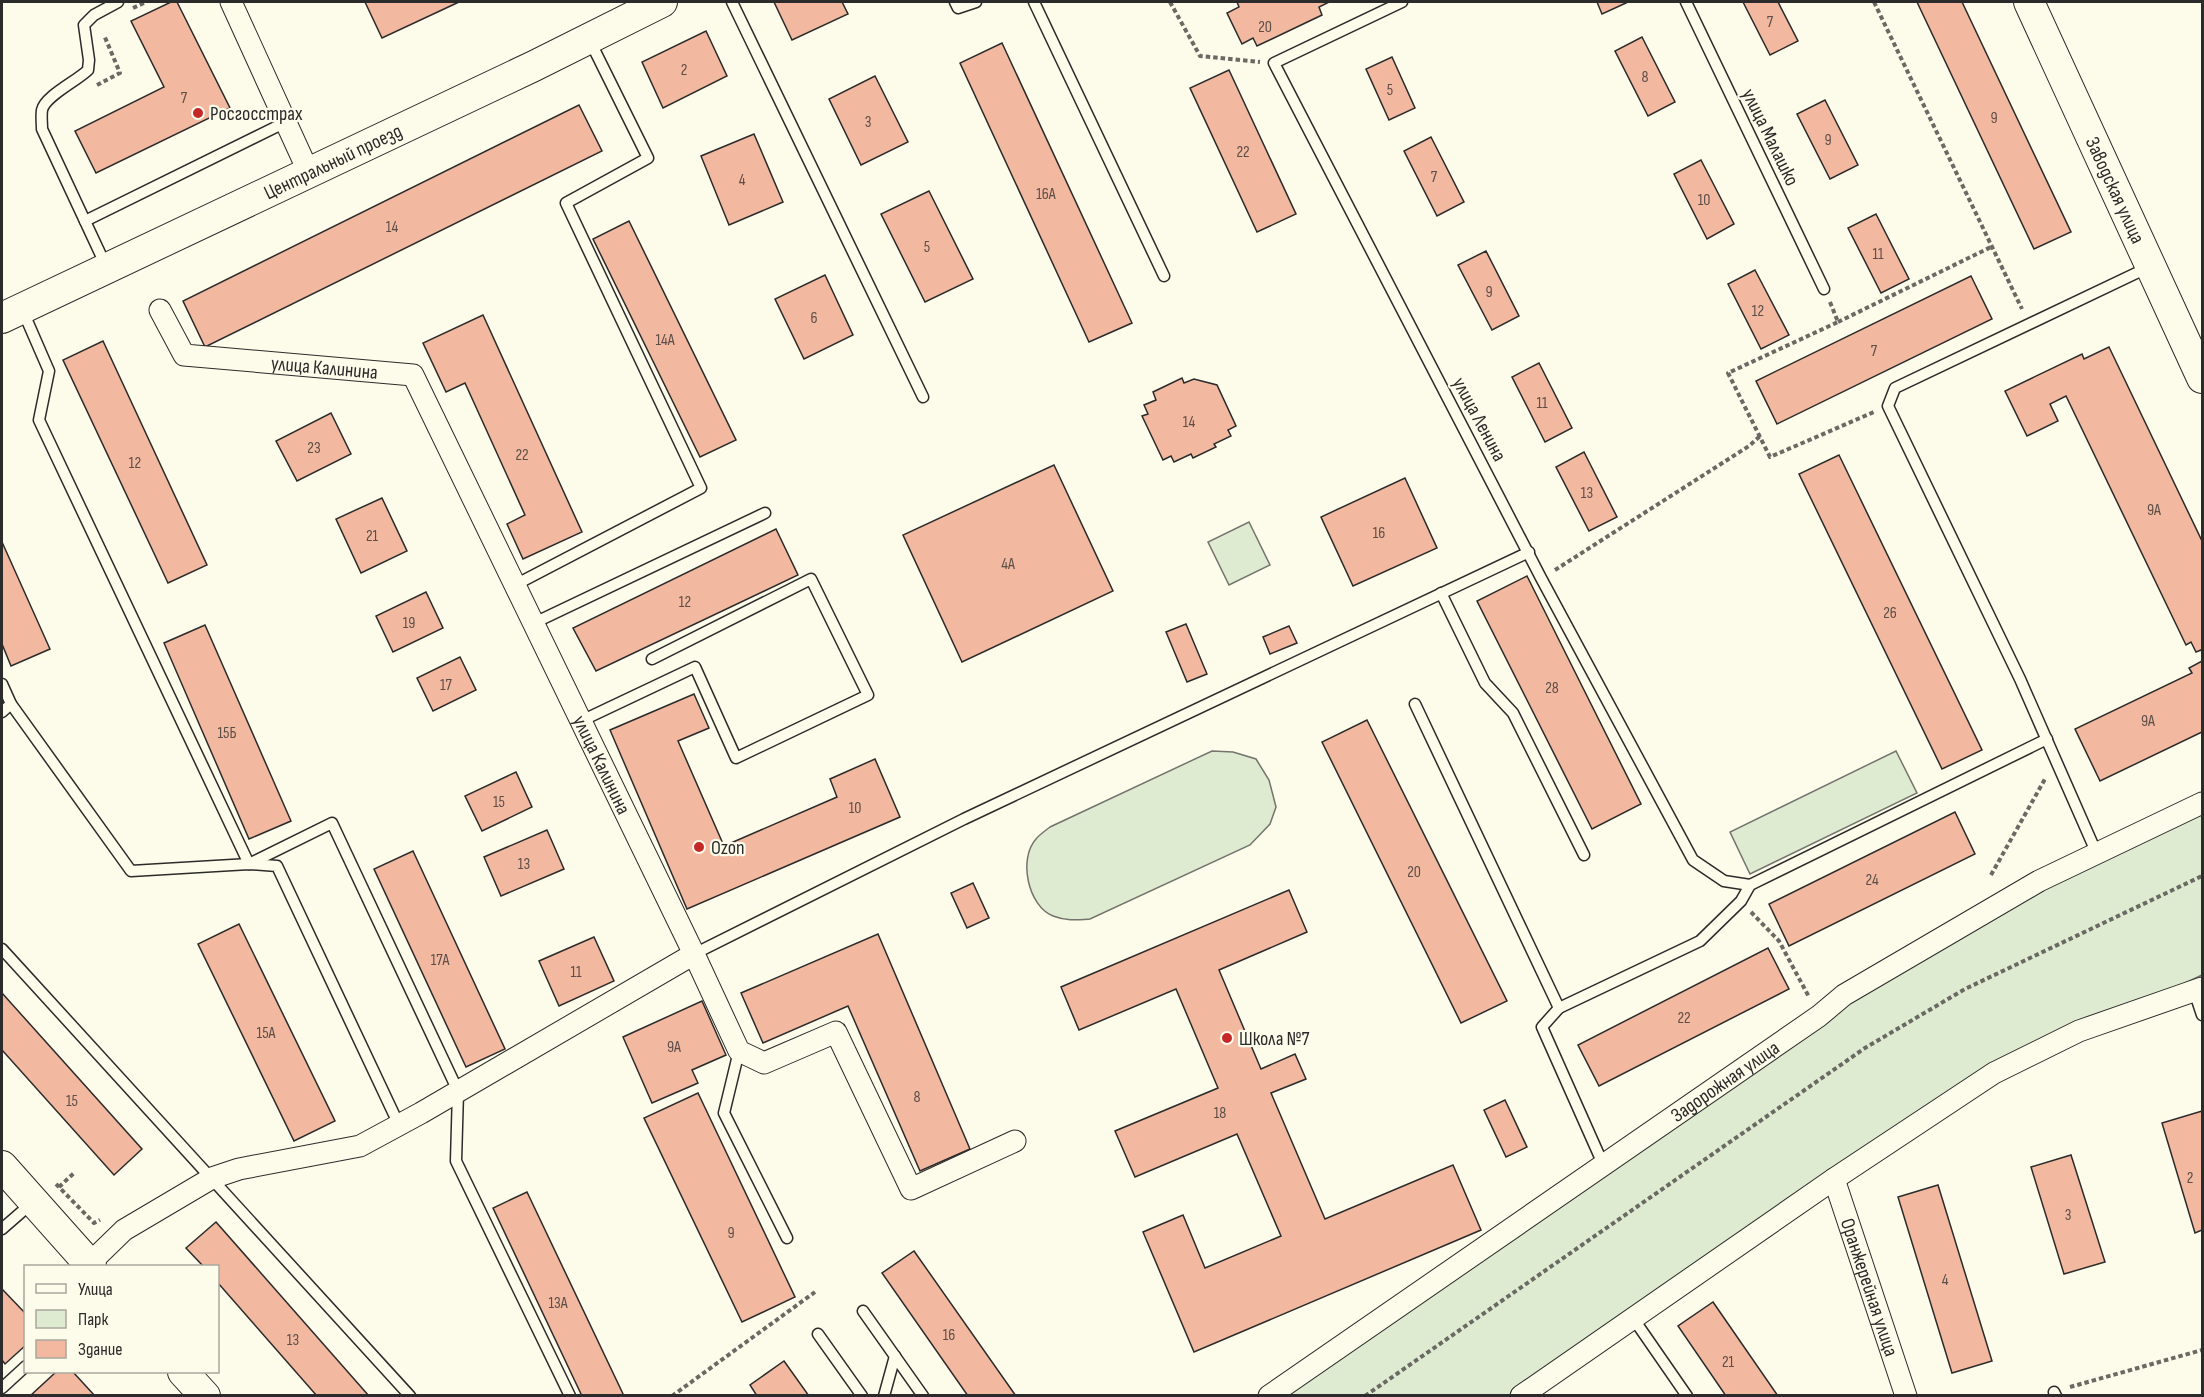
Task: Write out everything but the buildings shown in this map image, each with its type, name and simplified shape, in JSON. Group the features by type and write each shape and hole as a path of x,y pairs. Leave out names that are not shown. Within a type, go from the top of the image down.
{"main road":[{"name":"Центральный проезд","path":"12,313 309,173 662,2"},
{"name":"Заводская улица","path":"2029,2 2202,378"},
{"path":"2,1166 49,1189 90,1265"},
{"path":"185,1373 205,1395"}],"street":[{"path":"231,2 309,173"},
{"name":"улица Калинина","path":"160,310 184,355 413,375 739,1051"},
{"name":"Задорожная улица","path":"1269,1395 1819,1016 1844,995 2039,881 2202,803"},
{"path":"90,1265 124,1230 212,1178 239,1169 360,1146 694,954"},
{"path":"1521,1395 1834,1179 1994,1073 2079,1031 2198,990"},
{"path":"739,1051 764,1063 836,1032 911,1189 1015,1141"},
{"name":"Оранжерейная улица","path":"1834,1179 1906,1395"}],"lane":[{"path":"107,267 42,129 42,108 47,99 79,80 88,70 89,60 84,25 94,15 118,2"},
{"path":"732,2 923,397"},
{"path":"955,2 958,8 976,2"},
{"path":"1034,2 1164,276"},
{"path":"1274,63 1402,2"},
{"name":"улица Малашко","path":"1686,2 1824,289"},
{"path":"515,585 701,488 566,203 648,159 588,38"},
{"name":"улица Ленина","path":"1274,63 1542,578 1693,860 1724,880 1750,885"},
{"path":"85,221 286,122"},
{"path":"2097,854 2047,739 1888,406 1894,388 2151,266"},
{"path":"12,313 49,371 39,420 249,864"},
{"path":"534,623 765,513"},
{"path":"694,954 964,819 1529,552"},
{"path":"581,721 695,667 736,758 868,695 811,579 652,659"},
{"path":"1441,593 1485,683 1513,713 1584,855"},
{"path":"2,684 11,704 131,871 249,864 277,866 399,1125"},
{"path":"2,712 11,704"},
{"path":"1415,704 1559,1008"},
{"path":"1603,1164 1542,1028 1559,1008 1700,941 1740,901 1750,885 2047,739"},
{"path":"249,864 332,823 458,1091 456,1161 570,1395"},
{"path":"2,949 410,1395"},
{"path":"2198,990 2202,1015"},
{"path":"739,1051 724,1113 787,1238"},
{"path":"2,1228 49,1189"},
{"path":"863,1311 923,1395"},
{"path":"1633,1318 1687,1395"},
{"path":"818,1334 862,1395"},
{"path":"884,1395 895,1356"},
{"path":"2,1388 24,1368"}],"path":[{"path":"130,9 146,2"},
{"path":"1170,2 1200,56 1274,63"},
{"path":"1874,2 2029,324"},
{"path":"90,89 120,73 103,34 104,26"},
{"path":"1888,406 1770,457 1728,373 1991,247"},
{"path":"1824,289 1838,322"},
{"path":"1542,578 1749,446 1760,436"},
{"path":"1991,875 2056,760"},
{"path":"1365,1395 1865,1048 1965,989 2202,876"},
{"path":"1740,901 1779,941 1819,1016"},
{"path":"74,1173 49,1189 94,1223 103,1219"},
{"path":"672,1395 815,1292"},
{"path":"2055,1394 2202,1350"}],"green space":[{"path":"1249,522 1270,565 1229,585 1208,542"},
{"path":"1212,751 1233,752 1256,759 1269,780 1276,807 1270,824 1250,845 1090,919 1062,919 1044,911 1032,893 1027,870 1031,848 1039,836 1050,827"},
{"path":"1896,751 1917,793 1750,874 1730,832"},
{"path":"2202,803 2202,975 1994,1073 1521,1395 1263,1396 1844,995"}],"place":[{"name":"Росгосстрах","path":"198,113"},
{"name":"Ozon","path":"699,847"},
{"name":"Школа №7","path":"1227,1038"}]}
